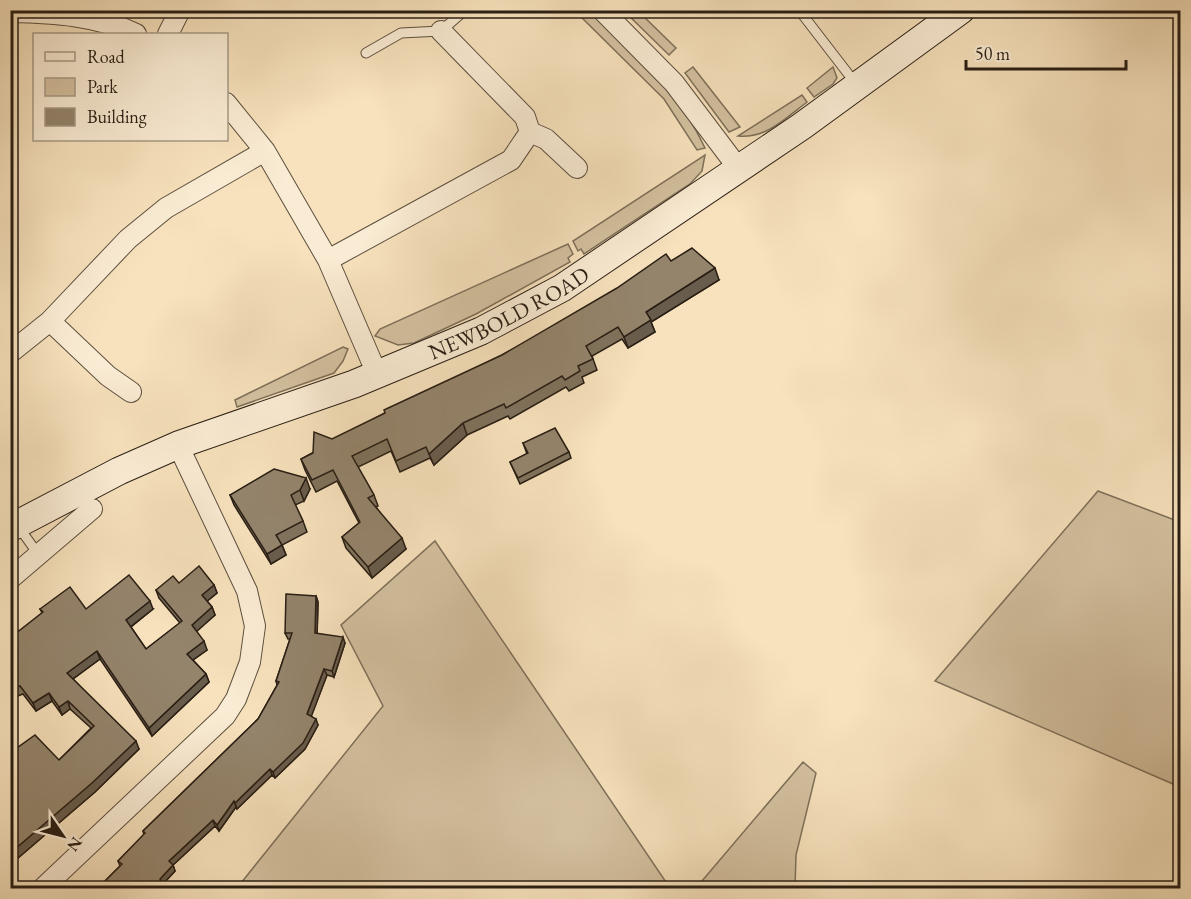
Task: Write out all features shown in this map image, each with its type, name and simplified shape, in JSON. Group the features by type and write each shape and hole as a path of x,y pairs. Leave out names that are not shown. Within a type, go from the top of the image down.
{"main road":[{"name":"NEWBOLD ROAD","path":"14,526 119,471 178,445 377,374 481,331 562,288 739,169 961,10"}],"street":[{"path":"168,33 180,10"},
{"path":"602,10 674,83 739,169"},
{"path":"10,12 59,13 114,24 134,33"},
{"path":"441,31 525,117 530,132 546,139 577,168"},
{"path":"228,105 265,150 328,260 377,374"},
{"path":"328,260 511,160 530,132"},
{"path":"10,353 51,321 128,239 158,215 265,150"},
{"path":"51,321 108,376 131,392"},
{"path":"43,888 225,716 236,699 250,662 255,626 247,591 178,445"},
{"path":"10,579 92,509"}],"lane":[{"path":"366,53 401,33 441,31 465,10"},
{"path":"799,10 857,86"},
{"path":"14,526 38,554"}],"green space":[{"path":"575,11 590,11 654,74 682,109 705,148 697,150 664,99"},
{"path":"624,11 638,11 676,48 669,55"},
{"path":"693,67 740,127 729,132 685,73"},
{"path":"833,67 837,78 833,84 814,97 807,88"},
{"path":"802,95 807,102 783,121 758,134 738,136"},
{"path":"705,155 702,171 690,184 584,254 581,249 578,251 573,241"},
{"path":"568,244 573,254 568,258 570,262 476,314 414,343 398,345 375,336 380,329"},
{"path":"343,347 348,349 334,373 237,407 235,400"},
{"path":"1098,491 1180,522 1180,787 935,681"},
{"path":"435,541 670,888 237,888 383,706 341,625"},
{"path":"803,762 816,773 796,855 795,888 696,888"}],"building":[{"path":"692,248 715,268 646,312 651,320 624,337 618,327 586,346 593,359 578,366 580,371 565,380 562,376 506,408 504,404 463,423 429,454 426,447 396,461 387,439 352,456 374,495 368,498 402,538 368,567 342,537 360,522 333,470 312,480 301,459 313,453 314,432 332,439 385,413 384,410 502,355 617,288 666,254 671,261"},
{"path":"555,428 569,452 518,478 510,462 528,453 523,443"},
{"path":"274,469 306,478 300,490 291,495 303,521 276,535 282,545 267,554 230,495"},
{"path":"199,566 214,585 202,595 212,607 192,625 204,641 187,654 206,674 149,728 97,651 67,673 136,741 92,783 15,849 10,850 10,753 35,735 59,760 94,726 68,701 59,707 49,693 33,703 20,686 10,690 10,638 43,612 40,609 70,587 86,609 129,575 150,601 126,620 146,649 182,621 156,590 173,576 179,583"},
{"path":"286,594 316,596 315,633 343,637 332,671 324,669 307,714 316,719 303,743 273,772 270,769 235,803 234,801 217,825 213,820 169,861 173,865 160,879 162,882 155,888 98,888 122,864 118,861 145,833 143,831 258,719 279,682 276,681 292,633 285,633"}]}
